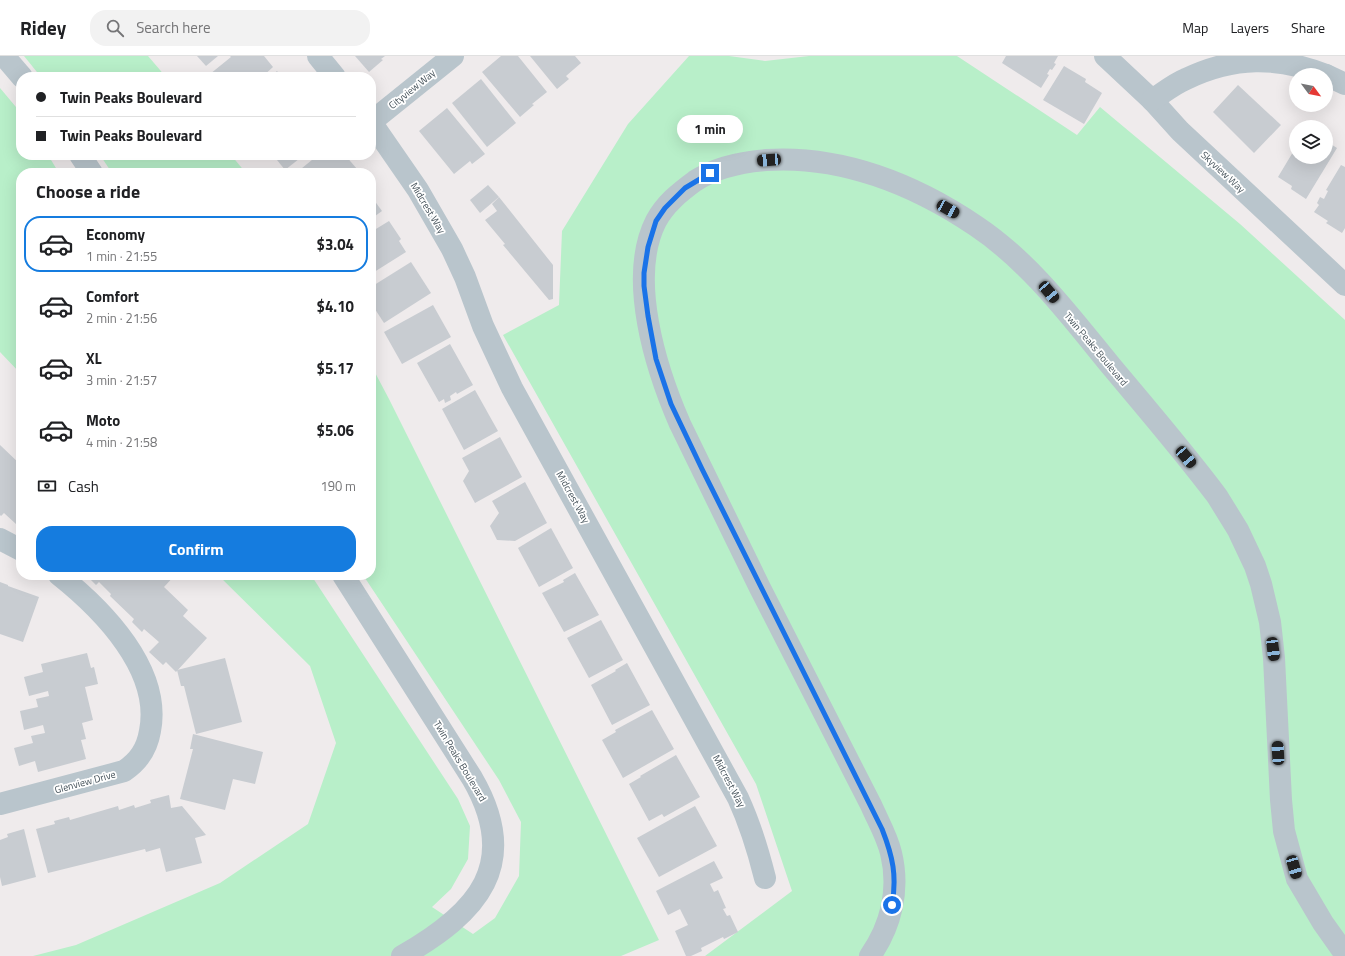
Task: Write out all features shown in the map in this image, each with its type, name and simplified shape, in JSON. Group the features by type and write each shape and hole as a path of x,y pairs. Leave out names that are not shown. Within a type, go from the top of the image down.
{"street":[{"path":"4,56 18,72"},
{"path":"318,56 331,72"},
{"name":"Cityview Way","path":"376,118 452,56"},
{"name":"Skyview Way","path":"1105,56 1152,100 1180,131 1345,285"},
{"path":"1152,100 1185,79 1214,67 1246,60 1278,60 1308,68"},
{"path":"1333,78 1345,84"},
{"name":"Midcrest Way","path":"376,129 418,190 452,249 465,277 482,326 512,388 738,798 752,830 765,878"},
{"name":"Twin Peaks Boulevard","path":"870,956 883,935 895,889 894,872 887,841 871,805 760,588 671,404 656,359 648,316 644,286 645,260 654,227 665,208 681,192 698,179 724,168 752,161 786,159 806,160 832,163 866,172 922,195 958,214 989,235 1017,258 1049,292 1217,496 1238,530 1252,560 1261,584 1270,622 1274,658 1281,800 1284,831 1297,879 1323,923 1345,954"},
{"path":"0,539 16,547"},
{"name":"Glenview Drive","path":"0,804 124,771 139,759 149,738 152,712 150,694 145,678 137,662 126,645 100,612 88,599 65,580"},
{"name":"Twin Peaks Boulevard","path":"347,580 472,778 486,804 492,827 493,850 491,863 484,886 478,896 462,914 441,932 402,956"}],"green space":[{"path":"24,56 148,56 162,72 37,72"},
{"path":"689,56 729,56 765,61 809,56 957,56 1077,135 1100,107 1240,224 1345,320 1345,956 705,956 792,891 756,784 503,335 559,305 562,231 628,124"},
{"path":"0,88 16,107 16,160 51,160 56,168 16,168 16,369 0,352"},
{"path":"103,160 235,160 242,168 109,168"},
{"path":"376,374 659,940 621,956 33,956 76,945 220,883 308,824 336,743 310,666 223,580 314,580 458,799 470,826 468,859 451,889 432,907 473,934 495,918 519,876 521,822 499,780 366,580 376,580"}],"building":[{"path":"197,56 218,56 206,66"},
{"path":"230,56 264,56 273,67 268,72 212,72 231,57"},
{"path":"355,56 385,56 381,59 383,60 369,72"},
{"path":"501,56 518,56 547,92 532,104 534,105 520,117 482,72"},
{"path":"530,56 575,56 581,63 566,76 569,79 557,89"},
{"path":"1006,56 1058,56 1054,63 1056,64 1052,70 1050,69 1047,74 1049,75 1041,88 1002,63"},
{"path":"1064,66 1086,79 1085,82 1102,93 1084,124 1043,100"},
{"path":"481,79 516,123 487,147 452,103"},
{"path":"1238,85 1281,125 1254,153 1213,112"},
{"path":"447,108 485,154 472,164 470,161 454,174 419,131"},
{"path":"1333,145 1337,148 1333,155"},
{"path":"1289,159 1289,164 1327,164 1306,199 1291,189 1292,186 1278,177"},
{"path":"277,160 298,160 288,168 283,168"},
{"path":"312,160 349,160 356,168 302,168"},
{"path":"1341,165 1345,167 1345,228 1342,233 1326,223 1328,221 1314,212 1319,205 1317,203 1320,197 1324,199 1328,191 1326,190"},
{"path":"488,185 499,197 480,213 470,200"},
{"path":"499,197 553,265 553,299 549,300 503,245 505,244 485,220 497,211 492,204"},
{"path":"376,203 382,211 376,215"},
{"path":"389,221 401,239 399,241 406,252 376,271 376,229"},
{"path":"411,262 431,293 384,323 376,311 376,284"},
{"path":"433,305 451,337 402,364 384,332"},
{"path":"450,344 473,385 457,394 456,392 450,396 451,400 445,403 444,399 439,402 417,363"},
{"path":"475,390 498,431 464,450 442,409"},
{"path":"500,437 522,477 475,503 463,481 469,471 462,458"},
{"path":"0,445 16,460 16,524 4,513 1,516"},
{"path":"525,482 547,523 515,541 497,540 490,526 499,513 492,501"},
{"path":"551,528 573,568 539,587 518,548"},
{"path":"575,573 599,615 564,632 542,593 564,582 563,580"},
{"path":"91,580 170,580 164,587 188,610 183,616 207,638 176,672 166,662 163,665 149,652 159,642 144,629 142,632 132,622 134,619 110,596 111,594 99,582 96,585"},
{"path":"0,582 39,597 23,642 0,634"},
{"path":"601,620 623,660 589,678 567,638"},
{"path":"87,653 91,668 94,667 98,684 85,687 93,720 82,723 86,739 81,740 86,759 38,772 35,761 19,766 14,748 33,743 31,736 45,733 43,725 24,730 20,711 38,707 36,699 49,696 48,691 29,696 24,677 43,672 41,664"},
{"path":"225,658 242,722 196,734 184,686 181,686 177,670"},
{"path":"627,663 650,705 612,725 591,685"},
{"path":"652,710 674,749 623,778 602,740 616,732 615,730"},
{"path":"193,734 263,752 255,784 233,779 225,810 180,799 193,749 190,749"},
{"path":"676,755 700,797 664,817 662,814 649,821 629,784"},
{"path":"169,795 171,808 182,806 206,835 195,838 202,863 166,872 160,848 146,852 145,849 48,873 36,829 55,824 54,821 69,817 70,820 118,806 119,810 134,805 135,808 151,803 150,800"},
{"path":"695,806 717,846 659,877 637,838"},
{"path":"24,829 36,877 2,886 0,877 0,840 8,837 7,834"},
{"path":"714,861 723,878 710,884 714,892 718,890 726,908 723,909 727,916 730,915 738,932 724,939 723,937 701,948 702,951 691,956 686,956 675,931 688,925 680,909 668,915 656,891"}],"route":[{"path":"710,173 698,179 674,197 656,221 652,232 645,260 644,286 651,336 656,359 671,404 689,443 760,588 882,829 891,853 894,872 895,889 892,905"}]}
